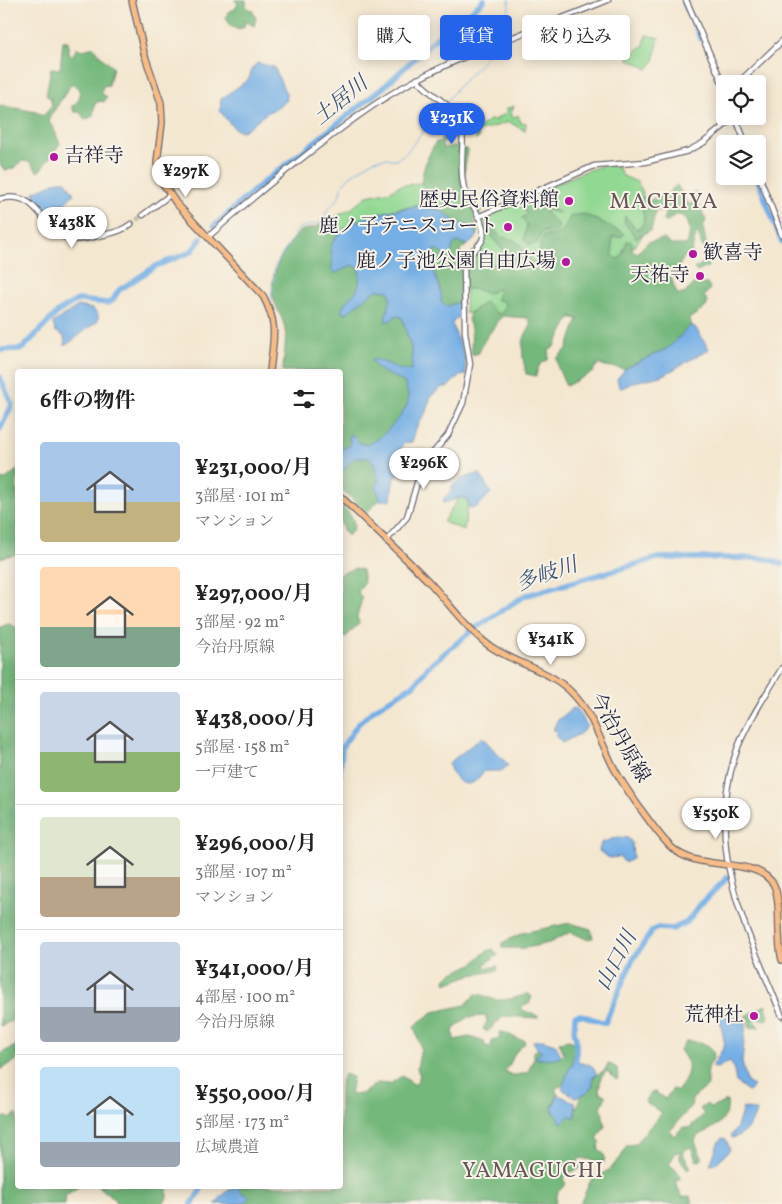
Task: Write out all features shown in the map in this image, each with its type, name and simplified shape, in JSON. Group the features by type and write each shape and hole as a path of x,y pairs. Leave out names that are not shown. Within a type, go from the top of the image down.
{"main road":[{"path":"132,0 144,53 161,103 162,122 157,162 160,179 170,195 263,296 271,311 275,334 270,369"},
{"name":"今治丹原線","path":"343,499 427,580 485,643 556,680 575,695 586,709 615,770 670,847 682,857 705,864 760,872 775,886 780,907 778,941 782,960"}],"street":[{"path":"208,237 262,189 356,116 417,79 608,0"},
{"path":"686,0 719,75"},
{"path":"746,75 782,41"},
{"path":"386,541 407,517 422,466 448,435 463,402 470,364 465,332 463,270 467,255 483,239 478,217 464,189 461,122 457,115 424,88 417,79"},
{"path":"478,217 594,166 607,163 645,162 688,151 703,143 725,125"},
{"path":"763,185 782,235"},
{"path":"143,215 170,195"},
{"path":"0,199 14,197 29,202 58,233 72,239 117,232 131,224"},
{"path":"782,668 759,705 738,748 725,805 727,866 739,911 782,1016"}],"green space":[{"path":"235,0 246,0 246,7 252,10 256,18 254,26 245,21 244,27 239,29 231,26 226,17 228,12 235,9 238,4"},
{"path":"646,35 659,38 654,61 648,69 630,60 630,56 644,45"},
{"path":"63,41 68,41 68,53 72,56 77,48 83,50 94,47 113,67 109,85 103,86 101,93 107,97 104,102 95,103 93,116 85,120 80,112 74,112 72,106 78,101 80,95 76,86 72,83 48,120 60,144 46,163 38,172 30,162 22,161 13,169 5,170 0,165 0,105 36,112 43,116 52,106 50,97 46,96 51,68 60,69"},
{"path":"514,106 511,113 513,118 518,115 521,123 526,123 525,131 509,122 477,132 479,138 476,140 476,129 490,120 497,120 497,118 507,113 506,109"},
{"path":"451,120 453,120 450,137 442,144 443,148 457,146 468,150 463,180 482,212 474,220 479,233 467,246 460,249 461,263 470,264 479,251 489,265 496,263 504,252 493,238 490,228 492,226 500,237 517,242 533,262 540,262 540,244 543,236 560,232 570,216 584,214 624,234 621,237 612,237 613,255 617,259 621,257 627,241 632,242 632,250 637,253 648,242 664,239 671,245 686,245 689,237 689,226 681,215 676,215 666,222 663,220 666,212 656,210 651,230 636,238 624,222 625,216 636,229 641,227 644,220 641,198 647,196 649,201 668,193 677,185 688,204 693,203 693,192 696,192 697,202 706,220 703,227 708,254 708,267 697,272 694,269 702,264 706,258 698,233 696,234 691,254 684,257 678,268 673,269 670,275 677,294 684,294 694,284 708,284 710,289 704,296 708,302 706,307 689,319 693,332 669,352 629,372 622,368 600,364 595,367 593,372 566,386 558,368 557,358 567,349 578,319 571,316 555,346 549,351 548,360 539,366 536,376 526,374 522,349 524,338 531,326 529,318 502,316 486,338 479,353 472,355 471,332 468,320 470,313 485,302 498,314 503,312 505,304 503,301 496,300 499,293 497,289 487,294 476,289 460,289 458,309 439,307 428,271 429,192 421,183 431,152 436,142 440,142"},
{"path":"606,165 617,166 623,176 637,182 642,190 644,218 642,236 632,249 611,325 556,315 529,318 465,313 467,259 484,238 483,220 501,209 568,179"},
{"path":"421,183 429,192 430,207 420,206 395,209 369,217 347,228 339,235 327,221 351,209 367,196 391,191 398,186"},
{"path":"542,199 543,205 560,213 547,210 546,213 559,226 557,230 552,232 542,232 537,243 529,245 524,239 527,225 522,218 527,214 520,205"},
{"path":"327,221 341,239 352,260 385,283 406,313 415,347 411,408 375,447 343,454 343,369 283,369 285,329 273,296 273,277 279,260 300,231 316,227"},
{"path":"368,454 375,459 382,498 367,512 343,491 343,460 353,455"},
{"path":"15,472 15,554 0,558 0,480 6,479"},
{"path":"460,496 468,501 464,530 443,522"},
{"path":"343,507 354,523 352,532 348,536 343,528"},
{"path":"355,568 362,570 364,582 358,592 362,599 357,617 359,623 346,637 343,636 343,573"},
{"path":"9,624 15,627 15,1018 0,1026 0,627"},
{"path":"570,923 591,929 593,938 586,939 571,932 549,943 526,948 502,948 502,943 522,933"},
{"path":"493,949 498,955 484,965 487,968 498,966 497,971 470,975 446,984 445,979 448,976 473,963 484,953"},
{"path":"528,993 532,997 529,1004 522,1006 522,1010 538,1016 538,1018 504,1016 487,1032 483,1029 487,1022 486,1016 468,1017 453,1030 454,1040 469,1037 484,1041 485,1046 491,1047 492,1040 500,1038 499,1032 524,1040 525,1043 515,1053 509,1066 504,1070 515,1075 528,1072 534,1058 534,1051 540,1050 546,1060 555,1059 564,1054 559,1042 569,1040 575,1043 573,1059 564,1084 555,1089 558,1095 553,1105 553,1112 563,1122 570,1115 576,1115 574,1110 580,1101 580,1096 593,1086 592,1078 605,1070 608,1063 617,1068 618,1079 616,1080 607,1071 601,1077 599,1092 606,1096 601,1107 605,1126 597,1139 600,1142 598,1149 603,1153 605,1160 604,1162 580,1158 577,1163 581,1168 568,1173 563,1179 566,1184 558,1192 555,1204 222,1204 238,1189 343,1189 344,1074 353,1077 350,1094 354,1095 368,1090 377,1083 390,1084 402,1076 415,1085 420,1076 417,1068 421,1048 414,1026 433,1012 465,1005 476,994 496,1000 517,997"},
{"path":"766,1005 769,1018 766,1020 752,1018 759,1027 749,1028 749,1019 745,1016"},
{"path":"686,1041 700,1042 709,1046 712,1049 713,1058 708,1068 708,1086 692,1099 691,1106 670,1131 674,1136 683,1127 689,1128 704,1114 700,1109 707,1104 711,1108 727,1101 726,1114 723,1119 714,1127 697,1136 695,1142 702,1158 700,1161 696,1160 691,1147 684,1150 683,1154 691,1168 688,1170 680,1159 680,1152 676,1152 669,1164 681,1175 679,1180 675,1181 682,1197 690,1196 692,1204 580,1204 591,1180 609,1170 621,1157 627,1145 636,1144 662,1113 645,1102 651,1092 655,1092 665,1099 673,1089 678,1091 688,1071 687,1062 680,1050"},
{"path":"15,1046 15,1061 0,1070 0,1054"},
{"path":"14,1115 15,1189 75,1189 66,1195 64,1204 0,1204 0,1118 7,1117 12,1119"},
{"path":"102,1189 167,1189 167,1198 163,1204 117,1204 116,1200"}],"water":[{"path":"257,63 274,67 287,100 247,129 238,130 220,111 221,99 249,79 252,69"},
{"path":"59,181 66,181 74,194 52,215 49,215 35,201 34,192"},
{"path":"418,206 443,211 454,221 472,227 478,236 468,245 457,242 453,245 451,256 447,257 435,249 432,255 431,262 440,289 441,302 447,306 460,302 460,317 455,319 452,324 465,358 466,375 459,376 448,387 442,387 431,396 425,414 416,428 412,442 404,443 401,447 401,470 393,482 391,501 380,500 376,487 378,479 373,463 369,458 354,458 343,469 343,448 350,445 349,435 353,435 361,444 368,444 378,439 390,428 407,405 407,391 404,382 379,370 371,360 381,361 401,370 412,369 412,351 402,317 395,316 386,322 390,299 389,291 376,290 345,314 341,311 344,304 354,294 359,285 359,268 352,265 336,273 331,270 331,246 339,234 358,220"},
{"path":"78,306 93,309 98,315 98,321 65,346 64,336 55,331 53,323"},
{"path":"690,326 695,327 709,349 664,375 661,374 661,376 634,382 622,388 619,387 617,379 626,368 668,348"},
{"path":"480,474 491,493 477,507 469,508 468,501 463,497 443,503 444,498 452,491 451,487 461,479"},
{"path":"573,708 577,709 587,726 581,733 562,743 555,735 558,732 557,730 553,730 557,721"},
{"path":"482,737 508,765 502,771 485,771 474,782 468,784 460,782 451,771 449,763"},
{"path":"618,837 628,838 632,843 633,858 625,863 620,857 609,858 599,851 601,843"},
{"path":"719,1016 733,1016 746,1022 742,1062 747,1082 753,1086 749,1092 736,1082 730,1061 717,1068 712,1067 725,1045"},
{"path":"543,1040 555,1044 561,1055 559,1058 537,1059 537,1055 542,1052 538,1050 533,1041"},
{"path":"575,1062 591,1065 597,1074 592,1078 593,1086 586,1093 576,1098 562,1089 570,1066"},
{"path":"558,1095 575,1102 575,1118 570,1115 563,1122 560,1122 552,1108"},
{"path":"743,1108 756,1111 755,1115 751,1124 741,1134 732,1138 731,1135 737,1127"},
{"path":"722,1138 726,1139 730,1150 715,1164 710,1165 718,1143"},
{"path":"239,1189 250,1197 244,1204 215,1204 227,1191"}],"waterway":[{"name":"土居川","path":"214,226 259,186 385,86 461,15 467,15 484,0"},
{"path":"507,15 509,0"},
{"path":"683,0 701,39"},
{"path":"271,301 275,266 299,228 319,223 323,219 328,209 338,199 343,184 350,176 374,160 387,158 396,160 407,152 457,88 484,60"},
{"path":"760,185 782,242"},
{"name":"土居川","path":"0,350 22,349 58,312 78,300 107,303 112,301 119,290 156,266 191,252 201,239"},
{"name":"土居川","path":"0,377 12,405 0,429"},
{"name":"多岐川","path":"343,746 358,724 375,709 415,684 429,666 474,629 524,596 658,558 752,558 768,559 782,564"},
{"name":"山口川","path":"576,1066 575,1016 581,1015 605,1023 632,961 652,931 657,928 673,929 687,922 700,905 728,877"},
{"name":"多岐川","path":"192,1204 201,1189"}],"tunnel":[{"path":"131,224 143,215"}],"place":[{"name":"吉祥寺","path":"54,157"},
{"name":"歴史民俗資料館","path":"569,201"},
{"name":"鹿ノ子テニスコート","path":"508,227"},
{"name":"歓喜寺","path":"693,254"},
{"name":"鹿ノ子池公園自由広場","path":"566,262"},
{"name":"天祐寺","path":"700,276"},
{"name":"荒神社","path":"754,1016"}],"district":[{"name":"MACHIYA","path":"664,202"},
{"name":"YAMAGUCHI","path":"533,1171"}]}
